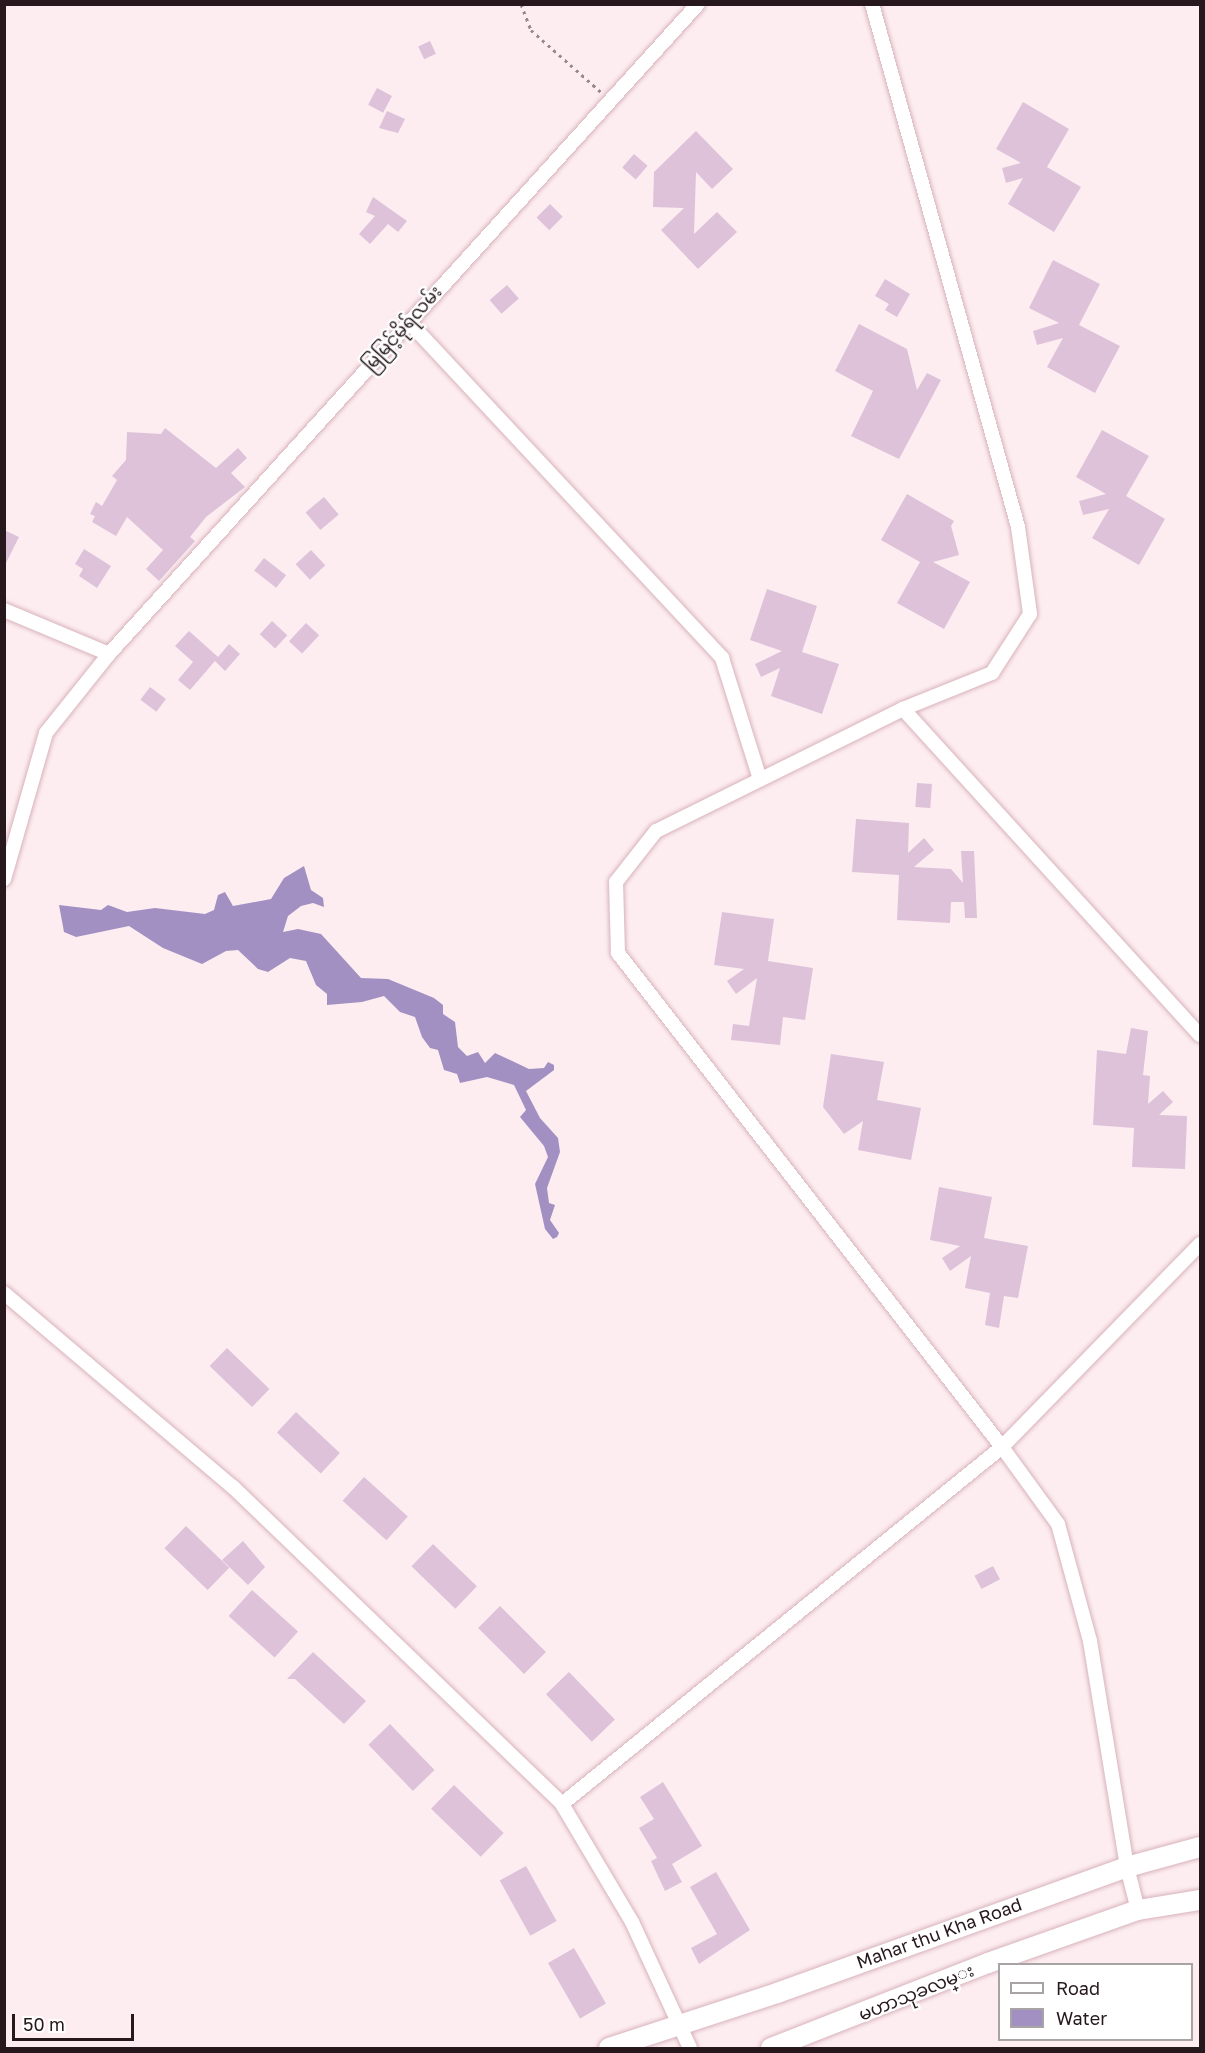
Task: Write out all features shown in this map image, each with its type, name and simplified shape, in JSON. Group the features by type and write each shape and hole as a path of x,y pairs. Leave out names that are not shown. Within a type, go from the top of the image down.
{"main road":[{"name":"Mahar thu Kha Road","path":"609,2049 681,2026 1126,1867 1200,1847"},
{"name":"မဟာသုခလမ္း","path":"771,2049 988,1963 1138,1910 1200,1900"}],"street":[{"name":"မြမြင့်မိုရ်လမ်း","path":"4,879 46,733 109,654 408,321 698,4"},
{"path":"872,4 1018,527 1030,614 992,673 903,710 656,831 616,882 618,953 1002,1447 1058,1524 1090,1641 1126,1867 1138,1910"},
{"path":"408,321 722,658 760,779"},
{"path":"4,610 109,654"},
{"path":"903,710 1200,1035"},
{"path":"562,1804 1002,1447 1200,1244"},
{"path":"4,1293 233,1487 562,1804 632,1922 690,2049"}],"path":[{"path":"521,4 531,30 611,101"}],"water":[{"path":"304,866 311,890 323,898 324,907 313,903 301,906 288,916 283,932 298,929 321,934 361,978 388,979 434,998 443,1005 443,1014 455,1022 458,1047 467,1056 478,1052 485,1063 495,1053 529,1069 544,1068 548,1062 554,1065 554,1070 526,1091 540,1118 558,1138 560,1152 547,1188 549,1203 555,1205 550,1220 559,1233 557,1237 553,1239 545,1229 535,1184 548,1157 544,1146 520,1117 526,1110 514,1085 487,1077 460,1083 457,1074 444,1070 438,1050 430,1048 422,1037 415,1017 400,1012 384,996 362,1002 327,1005 327,994 316,985 306,961 290,958 268,972 258,969 238,950 226,951 202,964 163,948 129,926 76,937 64,932 59,905 101,910 108,905 127,912 155,908 205,914 214,910 218,895 225,892 233,906 271,899 284,878"}],"building":[{"path":"430,41 436,54 424,59 418,46"},
{"path":"377,88 392,96 383,113 368,105"},
{"path":"1023,102 1069,129 1047,167 1081,187 1054,232 1008,204 1023,178 1006,183 1002,168 1021,163 996,149"},
{"path":"387,111 405,119 398,133 379,128"},
{"path":"696,131 733,169 712,189 696,172 694,234 717,212 737,232 698,269 661,230 684,208 653,207 654,172"},
{"path":"634,154 648,166 636,179 622,168"},
{"path":"373,197 407,221 398,232 388,224 370,244 359,234 375,216 366,212"},
{"path":"550,204 563,217 549,230 537,217"},
{"path":"1053,260 1100,284 1079,325 1120,346 1095,393 1047,367 1063,338 1037,345 1033,331 1059,323 1029,308"},
{"path":"885,279 910,294 897,317 885,310 889,304 875,296"},
{"path":"507,285 519,299 501,314 490,300"},
{"path":"859,324 907,349 917,390 927,373 941,380 899,459 851,436 873,391 835,371"},
{"path":"165,428 216,468 238,448 247,458 231,473 245,487 206,517 190,537 195,541 159,581 146,569 163,550 127,517 116,536 92,522 95,516 90,514 96,502 102,506 117,480 112,476 126,460 127,432 161,434"},
{"path":"1102,430 1149,456 1126,496 1165,519 1139,565 1092,538 1109,509 1083,515 1079,501 1106,494 1076,477"},
{"path":"907,494 954,521 951,526 959,555 933,562 970,582 944,629 897,603 920,562 881,540"},
{"path":"324,497 339,515 320,530 306,512"},
{"path":"4,530 19,537 4,567"},
{"path":"84,549 111,566 97,588 79,576 83,569 75,564"},
{"path":"311,550 325,565 310,580 296,564"},
{"path":"264,558 286,575 276,588 254,571"},
{"path":"767,589 817,606 802,652 839,664 822,714 771,696 780,668 761,677 755,664 782,651 750,640"},
{"path":"272,621 287,635 275,648 260,634"},
{"path":"306,623 319,635 302,654 289,641"},
{"path":"189,631 218,657 229,644 240,654 225,671 215,661 190,690 178,680 193,662 175,646"},
{"path":"150,687 166,699 156,712 140,700"},
{"path":"917,783 932,784 930,808 915,807"},
{"path":"856,819 909,823 908,853 924,838 934,850 914,867 951,869 963,883 961,851 974,851 977,918 965,918 964,902 951,902 950,923 897,920 899,875 852,872"},
{"path":"722,912 774,919 768,961 813,968 805,1020 783,1017 780,1045 731,1040 733,1024 749,1026 757,978 736,994 727,981 744,969 714,965"},
{"path":"1131,1028 1148,1031 1143,1075 1150,1076 1148,1104 1163,1091 1173,1102 1159,1115 1187,1116 1185,1169 1132,1167 1134,1128 1093,1125 1097,1050 1126,1054"},
{"path":"831,1054 884,1062 877,1100 921,1108 911,1160 858,1150 863,1121 844,1134 823,1107"},
{"path":"939,1187 992,1197 984,1238 1028,1246 1018,1298 1004,1296 999,1328 985,1325 990,1293 965,1288 971,1256 950,1271 942,1258 960,1246 930,1240"},
{"path":"227,1348 269,1389 252,1407 210,1366"},
{"path":"296,1412 340,1453 321,1473 277,1432"},
{"path":"364,1477 408,1516 386,1540 343,1501"},
{"path":"186,1526 229,1568 208,1590 164,1548"},
{"path":"243,1541 265,1567 248,1585 222,1560"},
{"path":"433,1544 477,1586 455,1609 411,1566"},
{"path":"993,1566 1000,1579 982,1589 974,1576"},
{"path":"252,1590 298,1631 275,1657 229,1616"},
{"path":"500,1606 546,1652 524,1674 478,1628"},
{"path":"313,1652 366,1701 344,1724 295,1679 287,1679"},
{"path":"569,1672 615,1719 592,1742 546,1694"},
{"path":"390,1724 434,1770 413,1791 368,1745"},
{"path":"663,1782 702,1846 672,1864 682,1882 665,1891 651,1861 657,1858 639,1828 654,1819 640,1797"},
{"path":"454,1785 504,1833 481,1857 431,1809"},
{"path":"526,1866 557,1921 530,1936 500,1881"},
{"path":"716,1872 750,1930 699,1964 691,1948 717,1934 690,1887"},
{"path":"574,1948 606,2003 580,2018 548,1963"}]}
